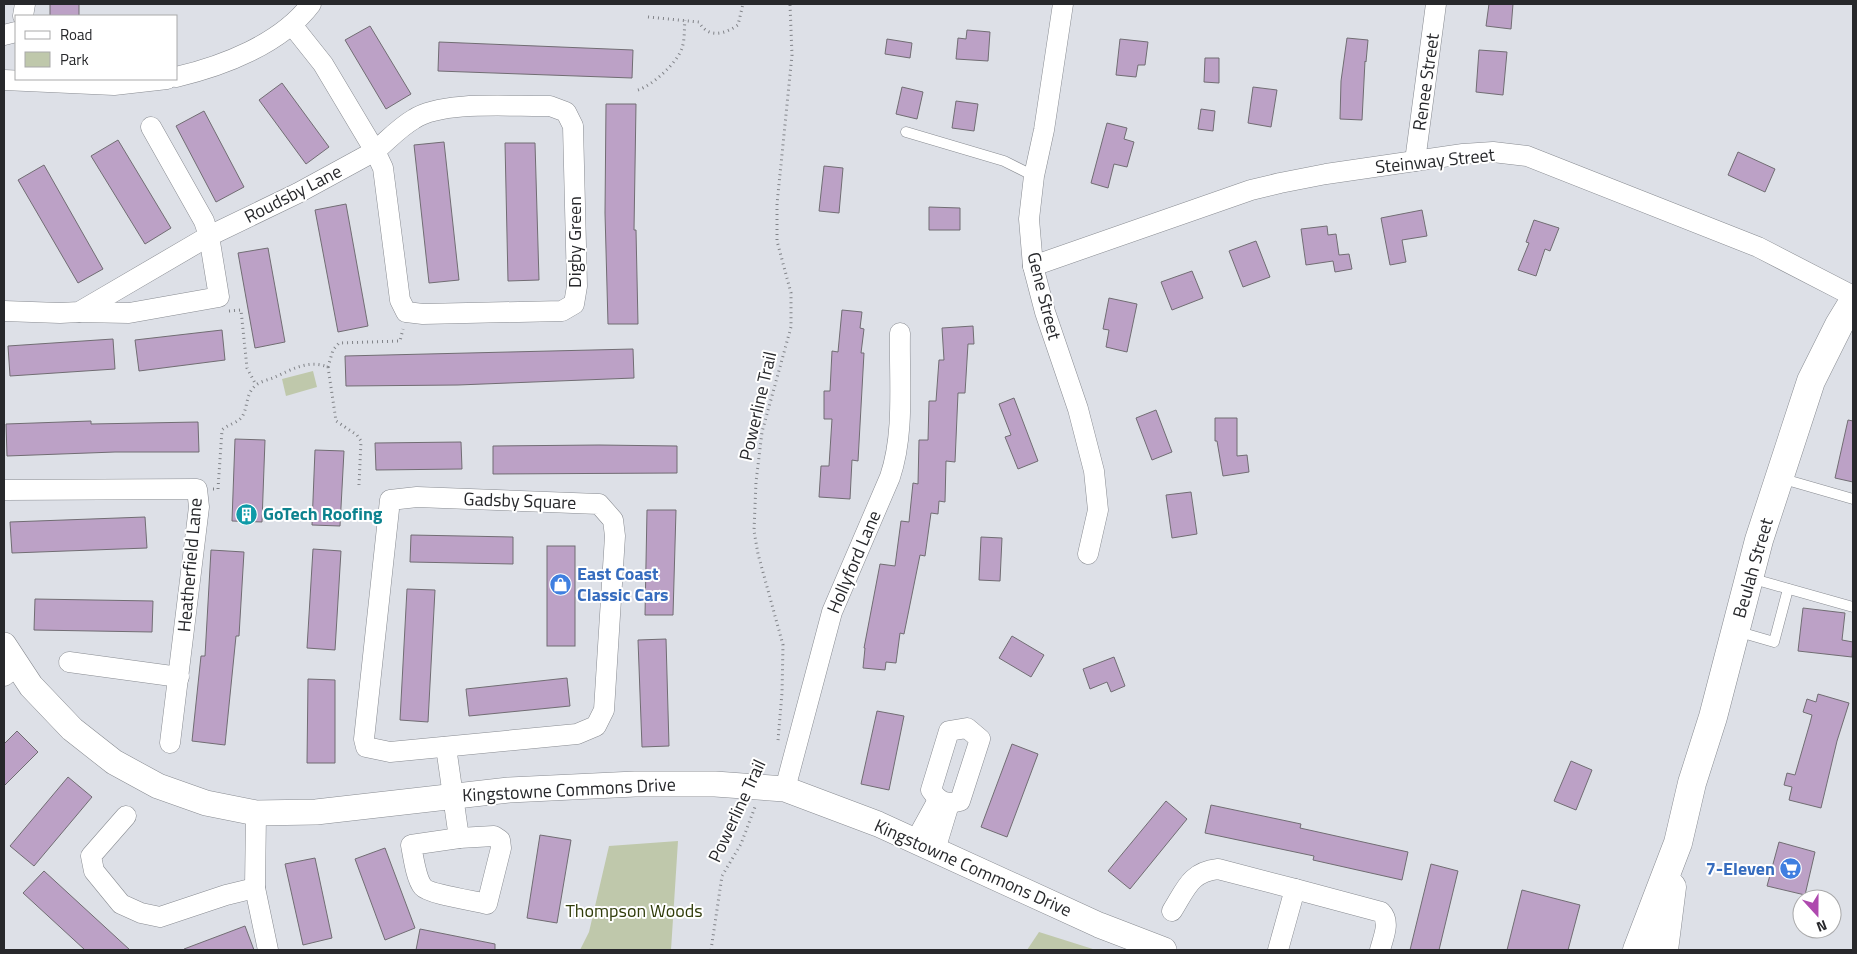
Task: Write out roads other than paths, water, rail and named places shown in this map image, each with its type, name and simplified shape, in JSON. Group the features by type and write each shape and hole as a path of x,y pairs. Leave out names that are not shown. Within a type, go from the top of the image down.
{"main road":[{"name":"Beulah Street","path":"1664,950 1678,843 1692,783 1713,717 1759,540 1811,381 1853,302"},
{"name":"Beulah Street","path":"1637,950 1678,843"}],"street":[{"path":"178,76 222,64 266,43 292,26 311,4"},
{"name":"Gene Street","path":"1063,4 1044,130 1034,176 1029,219 1033,266 1045,312 1078,409 1094,471 1098,502 1092,544 1088,554"},
{"name":"Renee Street","path":"1416,161 1436,4"},
{"path":"292,26 323,64 375,151"},
{"path":"4,80 114,85 163,80"},
{"name":"Digby Green","path":"550,106 566,112 573,126 577,286 574,304 562,311 423,314 406,312 400,300 383,168 375,151 414,118 432,110 452,107 550,106"},
{"path":"151,127 204,221 209,236"},
{"name":"Roudsby Lane","path":"79,312 209,236 375,151"},
{"name":"Steinway Street","path":"1033,266 1251,190 1326,174 1493,152 1527,156 1758,247 1853,296"},
{"name":"Roudsby Lane","path":"4,312 130,313 219,297 209,236"},
{"name":"Hollyford Lane","path":"774,788 832,612 896,460 899,440 900,333"},
{"name":"Heatherfield Lane","path":"4,490 198,489 199,507 170,743"},
{"name":"Gadsby Square","path":"417,497 599,504 613,520 615,536 604,710 596,726 577,734 446,747 390,752 366,748 364,739 390,500 417,497"},
{"path":"69,662 179,677"},
{"name":"Kingstowne Commons Drive","path":"8,663 72,729 114,762 158,786 206,803 256,813 316,812 509,790 636,784 715,784 774,788 878,824 1099,925 1164,950"},
{"path":"446,747 459,838"},
{"path":"926,845 943,802"},
{"path":"256,813 256,888 268,950"},
{"path":"126,816 91,856 94,871 122,904 141,914 160,917 226,895 256,888"},
{"path":"494,836 500,840 501,848 487,904 431,891 423,887 418,877 411,845 459,838 494,836"},
{"path":"1172,911 1195,876 1205,871 1218,869 1381,912 1385,916 1387,923 1380,950"},
{"path":"1278,950 1295,889"}],"lane":[{"path":"906,132 1004,161 1034,176"},
{"path":"1779,478 1853,499"},
{"path":"1749,578 1853,607"},
{"path":"1735,631 1774,642 1788,588"}],"place":[{"name":"GoTech Roofing","path":"247,514"},
{"name":"East Coast Classic Cars","path":"561,584"},
{"name":"7-Eleven","path":"1791,869"}],"park label":[{"name":"Thompson Woods","path":"634,911"}]}
